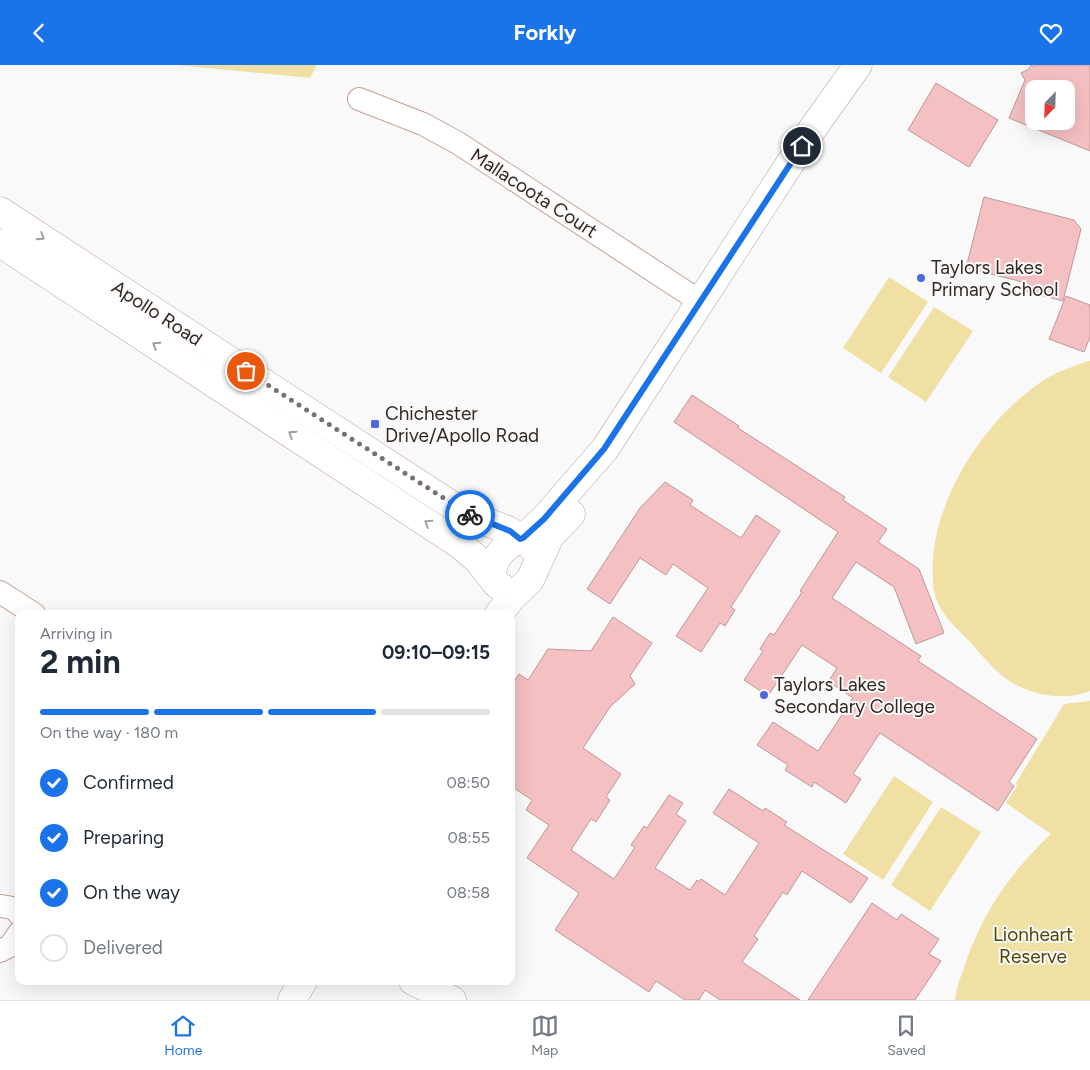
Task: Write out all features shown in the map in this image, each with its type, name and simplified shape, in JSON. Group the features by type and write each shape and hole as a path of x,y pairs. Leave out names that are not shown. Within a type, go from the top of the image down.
{"street":[{"path":"487,610 493,567 499,555 507,546 521,539 544,519 604,449 811,131 858,65"},
{"name":"Mallacoota Court","path":"359,99 423,125 458,143 700,302"},
{"name":"Apollo Road","path":"0,211 462,512 510,531 521,539"},
{"name":"Apollo Road","path":"0,243 459,544 477,559 492,579"},
{"path":"501,610 516,592 530,580 554,531 570,516 581,500 604,449"},
{"path":"521,539 536,551 539,561"},
{"path":"492,579 498,587 516,592"},
{"path":"0,591 28,610"},
{"path":"0,906 10,907 15,910"},
{"path":"0,951 10,946 15,939"},
{"path":"280,1000 286,985"},
{"path":"292,1000 301,985"},
{"path":"421,985 452,1000"}],"green space":[{"path":"177,65 317,65 310,78"},
{"path":"889,277 928,302 881,373 843,348"},
{"path":"934,307 973,331 926,402 888,377"},
{"path":"1090,361 1090,691 1068,696 1046,695 1023,688 1004,677 990,665 953,625 939,606 936,598 933,560 938,529 948,499 963,469 981,441 1002,416 1025,394 1049,377"},
{"name":"Lionheart Reserve","path":"1090,701 1090,1000 955,1000 958,985 970,951 987,914 1009,880 1051,834 1006,803 1064,704"},
{"path":"894,776 933,802 883,880 843,854"},
{"path":"941,807 981,832 930,911 891,885"}],"building":[{"path":"1031,65 1034,65 1034,67 1038,65 1090,65 1090,151 1038,130 1075,130 1075,80 1025,80 1021,73 1029,69"},
{"path":"1025,80 1025,125 1009,118"},
{"path":"936,83 998,120 969,167 908,130"},
{"path":"984,197 1074,220 1081,229 1063,301 1021,290 1023,282 966,268"},
{"path":"1066,296 1090,305 1090,337 1084,352 1049,339"},
{"path":"692,395 739,426 738,428 845,497 843,500 887,529 878,542 919,569 944,633 916,644 894,587 856,562 832,598 921,656 918,661 1037,739 1009,782 1014,786 998,811 880,733 853,774 861,779 846,803 814,782 812,787 785,770 788,765 757,745 773,722 818,751 853,698 831,683 830,679 837,668 802,645 768,696 744,680 763,651 760,649 770,633 774,635 838,532 674,422"},
{"path":"665,482 693,500 690,505 741,538 756,515 780,531 731,607 735,610 725,626 720,623 701,652 676,636 708,588 673,564 666,575 640,558 610,604 587,589 640,508"},
{"path":"613,617 652,643 630,676 635,684 610,707 583,748 621,774 606,797 610,800 596,822 591,819 571,850 614,879 635,847 631,845 644,826 647,828 669,795 683,803 676,814 686,821 655,868 690,890 697,880 699,882 701,879 725,895 759,843 713,813 729,789 763,811 765,808 787,822 784,825 868,878 851,903 802,871 787,895 783,892 754,936 758,939 742,962 800,1000 720,1000 705,990 699,1000 685,1000 656,981 649,992 555,930 579,893 527,858 549,825 526,810 532,800 515,789 515,680 519,674 528,680 548,649 591,651"},
{"path":"872,903 897,920 901,914 939,939 929,954 941,961 915,1000 808,1000"}],"way so far":[{"path":"246,371 462,512 470,515"}],"place":[{"name":"Taylors Lakes Primary School","path":"921,278"},
{"name":"Chichester Drive/Apollo Road","path":"375,424"},
{"name":"Taylors Lakes Secondary College","path":"764,695"}],"route":[{"path":"470,515 510,531 520,539 552,511 604,449 802,146"}]}
